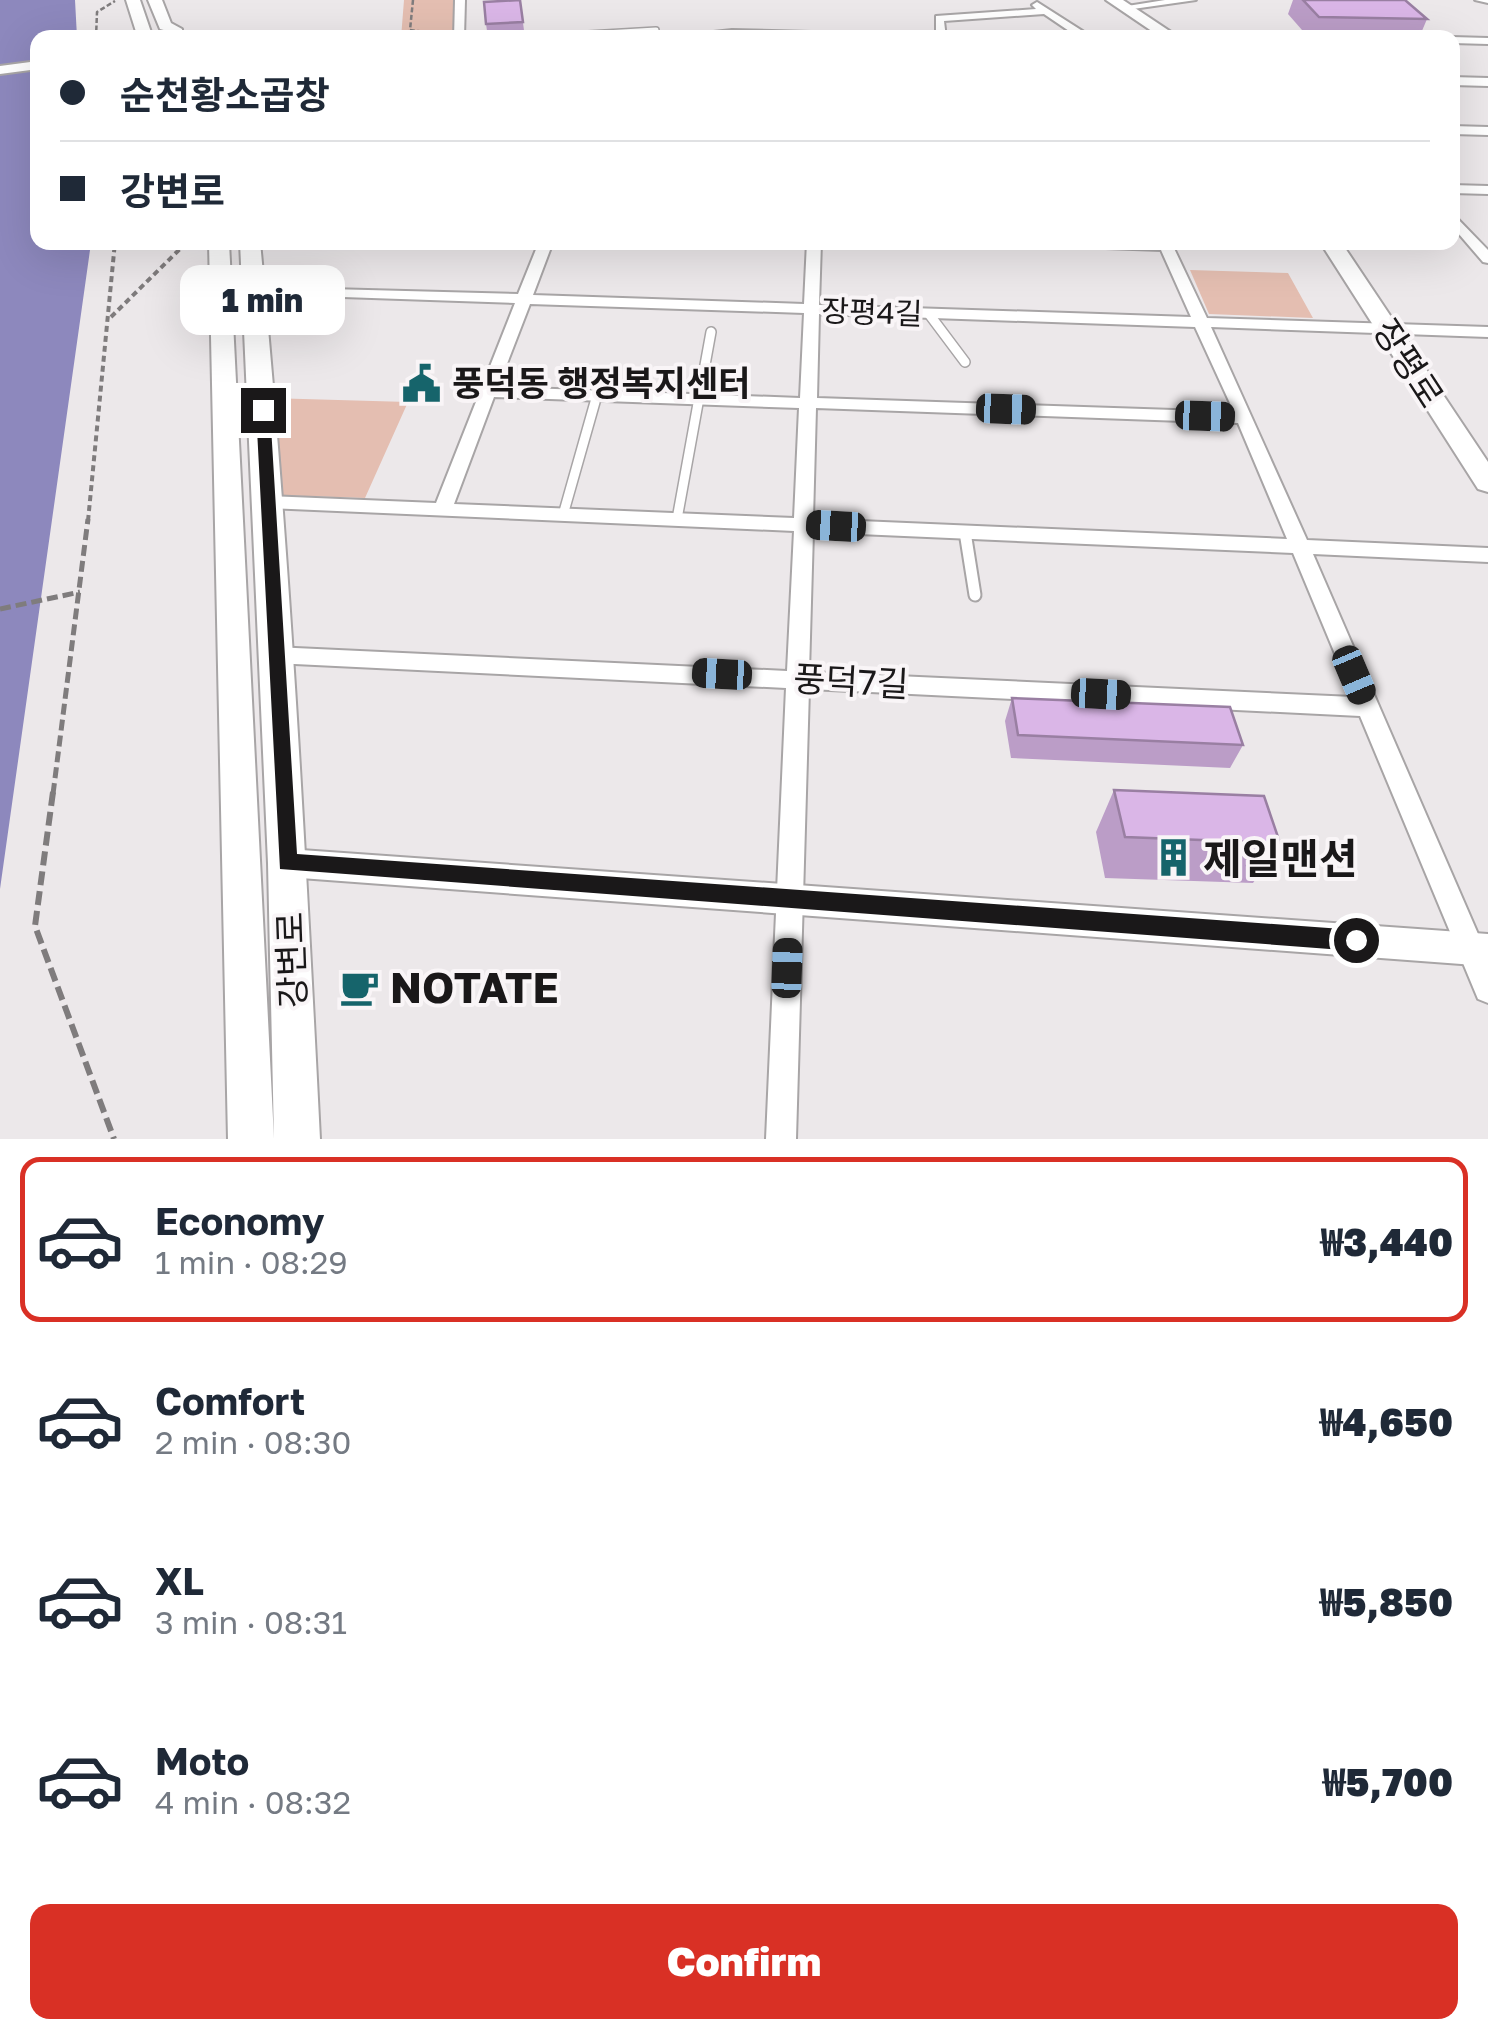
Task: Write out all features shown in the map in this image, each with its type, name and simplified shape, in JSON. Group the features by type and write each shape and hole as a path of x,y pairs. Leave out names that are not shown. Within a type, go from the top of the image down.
{"main road":[{"path":"132,0 170,30"},
{"path":"155,0 170,30"},
{"path":"1120,3 1162,30"},
{"name":"강변로","path":"220,250 251,1139"},
{"name":"강변로","path":"251,250 287,862 297,1139"},
{"name":"장평로","path":"1335,250 1488,484"}],"street":[{"path":"459,30 460,0"},
{"path":"1026,0 1074,30"},
{"path":"1120,3 1192,0"},
{"path":"1480,0 1488,0"},
{"path":"939,30 939,18 1048,11"},
{"path":"1460,40 1488,40"},
{"path":"0,70 30,67"},
{"path":"1460,81 1488,82"},
{"path":"1460,130 1488,130"},
{"path":"1460,189 1488,190"},
{"path":"1460,225 1486,253"},
{"path":"443,510 543,250"},
{"path":"781,1139 814,250"},
{"path":"1168,250 1245,418 1368,708 1479,949 1488,990"},
{"name":"장평4길","path":"255,290 1488,332"},
{"path":"486,392 1245,418"},
{"path":"268,502 1488,554"},
{"name":"풍덕7길","path":"274,655 1368,708"},
{"path":"287,862 1479,949"}],"lane":[{"path":"929,314 965,362"},
{"path":"677,519 711,332"},
{"path":"563,514 597,395"},
{"path":"965,532 974,595"}],"path":[{"path":"94,0 96,30"},
{"path":"97,12 117,0"},
{"path":"411,30 413,0"},
{"path":"114,250 81,591 35,926 114,1139"},
{"path":"109,320 179,250"},
{"path":"0,609 81,591"}],"shaded area":[{"path":"0,0 75,0 77,30 30,30 30,250 90,250 0,889"},
{"path":"404,0 454,0 454,30 402,30"},
{"path":"1190,270 1288,273 1313,318 1209,314"},
{"path":"268,398 408,402 365,498 274,495"}],"building":[{"path":"520,0 523,22 486,24 484,2"},
{"path":"1303,0 1405,0 1427,19 1319,17"},
{"path":"1012,698 1230,707 1243,745 1018,735"},
{"path":"1114,790 1264,796 1280,843 1125,837"}],"place":[{"name":"풍덕동 행정복지센터","path":"422,383"},
{"name":"제일맨션","path":"1173,858"},
{"name":"NOTATE","path":"360,987"}],"route":[{"path":"263,410 287,862 1356,940"}]}
